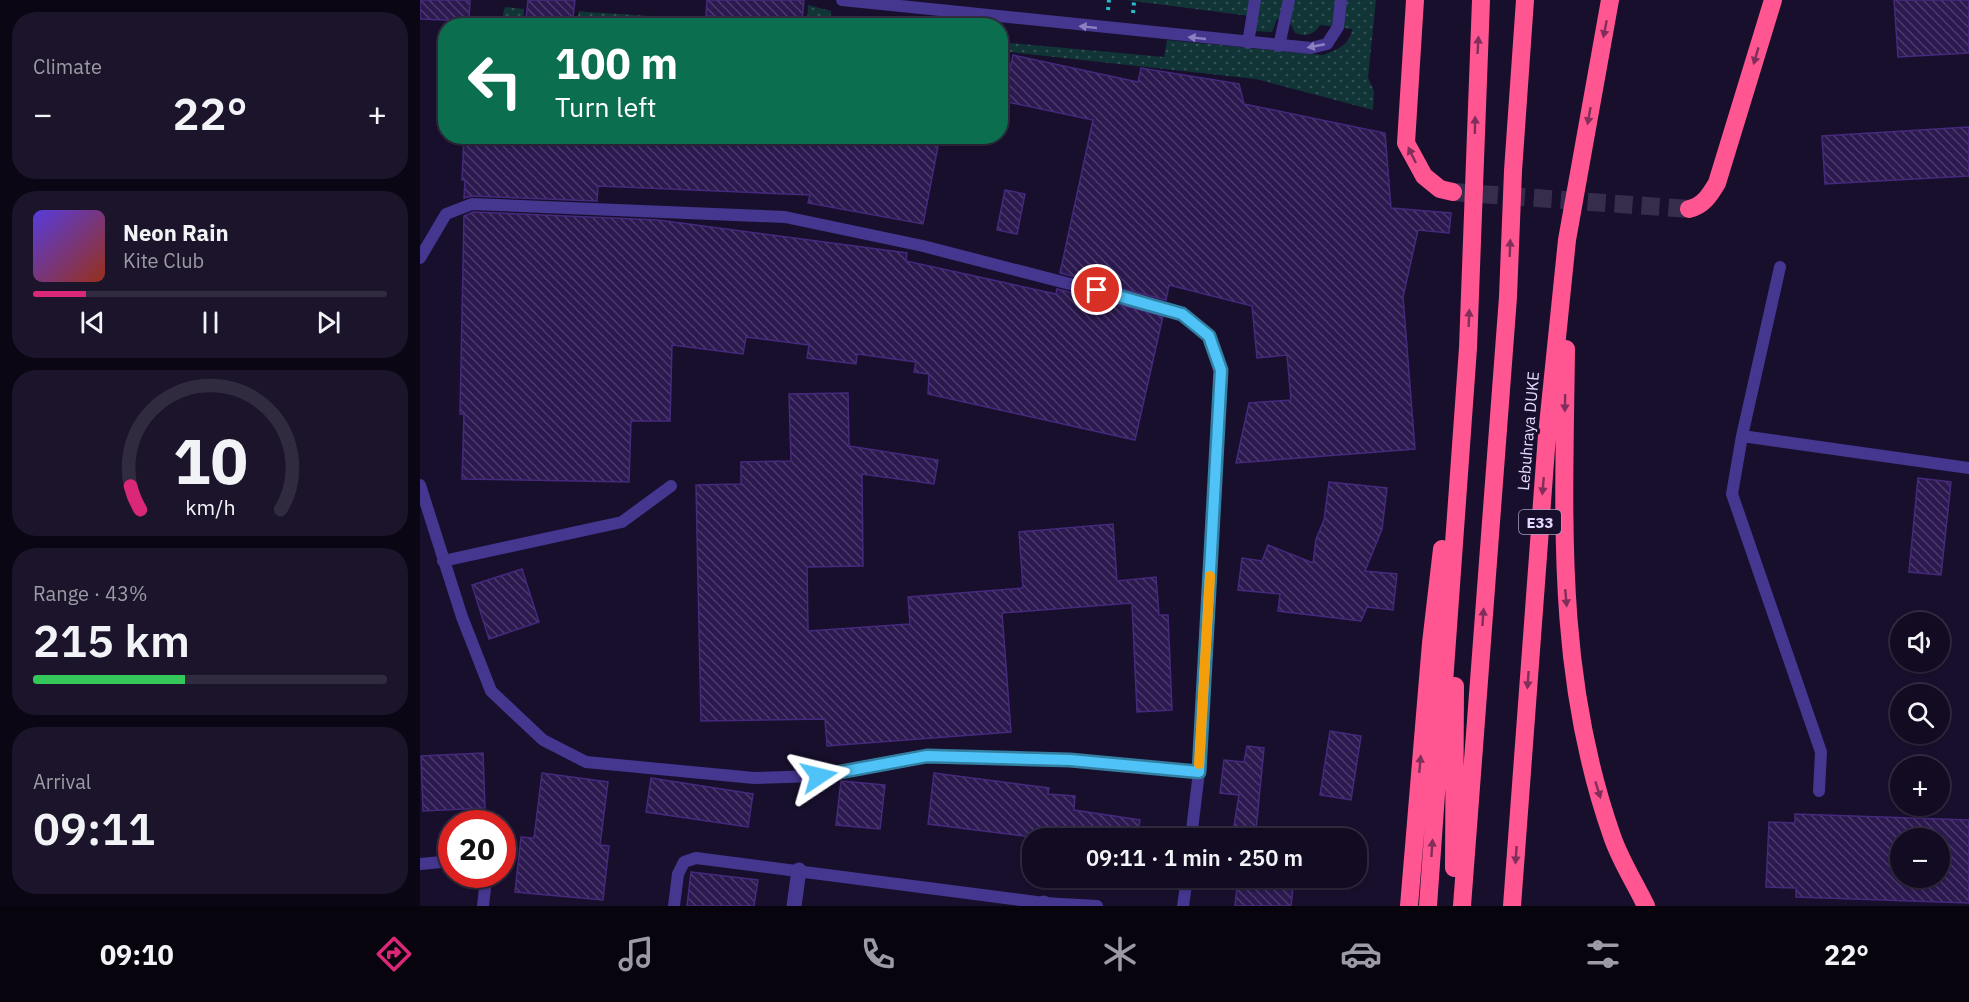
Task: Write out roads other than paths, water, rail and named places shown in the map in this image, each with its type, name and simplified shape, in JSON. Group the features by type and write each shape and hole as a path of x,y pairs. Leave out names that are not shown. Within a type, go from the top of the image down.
{"highway":[{"path":"1415,0 1406,143 1424,176 1440,189 1453,192"},
{"path":"1428,906 1468,348 1481,0"},
{"name":"Lebuhraya DUKE","path":"1462,906 1494,453 1508,297 1513,171 1525,0"},
{"name":"Lebuhraya DUKE","path":"1512,906 1547,435 1567,240 1610,0"},
{"path":"1689,209 1696,207 1709,197 1717,183 1773,0"},
{"path":"1567,240 1564,564 1571,658 1586,750 1612,838 1646,906"},
{"path":"1409,906 1431,643 1468,348"},
{"path":"1454,906 1456,512"}],"street":[{"path":"794,906 799,870"}],"lane":[{"path":"842,0 1311,48 1327,44 1338,27 1341,0"},
{"path":"1248,43 1255,0"},
{"path":"1279,46 1289,0"},
{"path":"420,258 446,214 472,204 785,217 923,246 1182,314 1209,336 1221,370 1199,772 1192,828"},
{"path":"1780,267 1742,436 1732,494 1821,752 1819,791"},
{"path":"1742,436 1969,468"},
{"path":"420,485 443,561 491,691 543,740 586,762 754,778 819,776 927,756 1070,760 1199,772"},
{"path":"443,561 622,522 671,486"},
{"path":"674,906 678,874 684,862 696,858 1044,904 1097,906"},
{"path":"420,864 438,862"},
{"path":"483,906 485,888"},
{"path":"1184,906 1186,888"}],"tunnel":[{"path":"1453,192 1689,209"}]}
